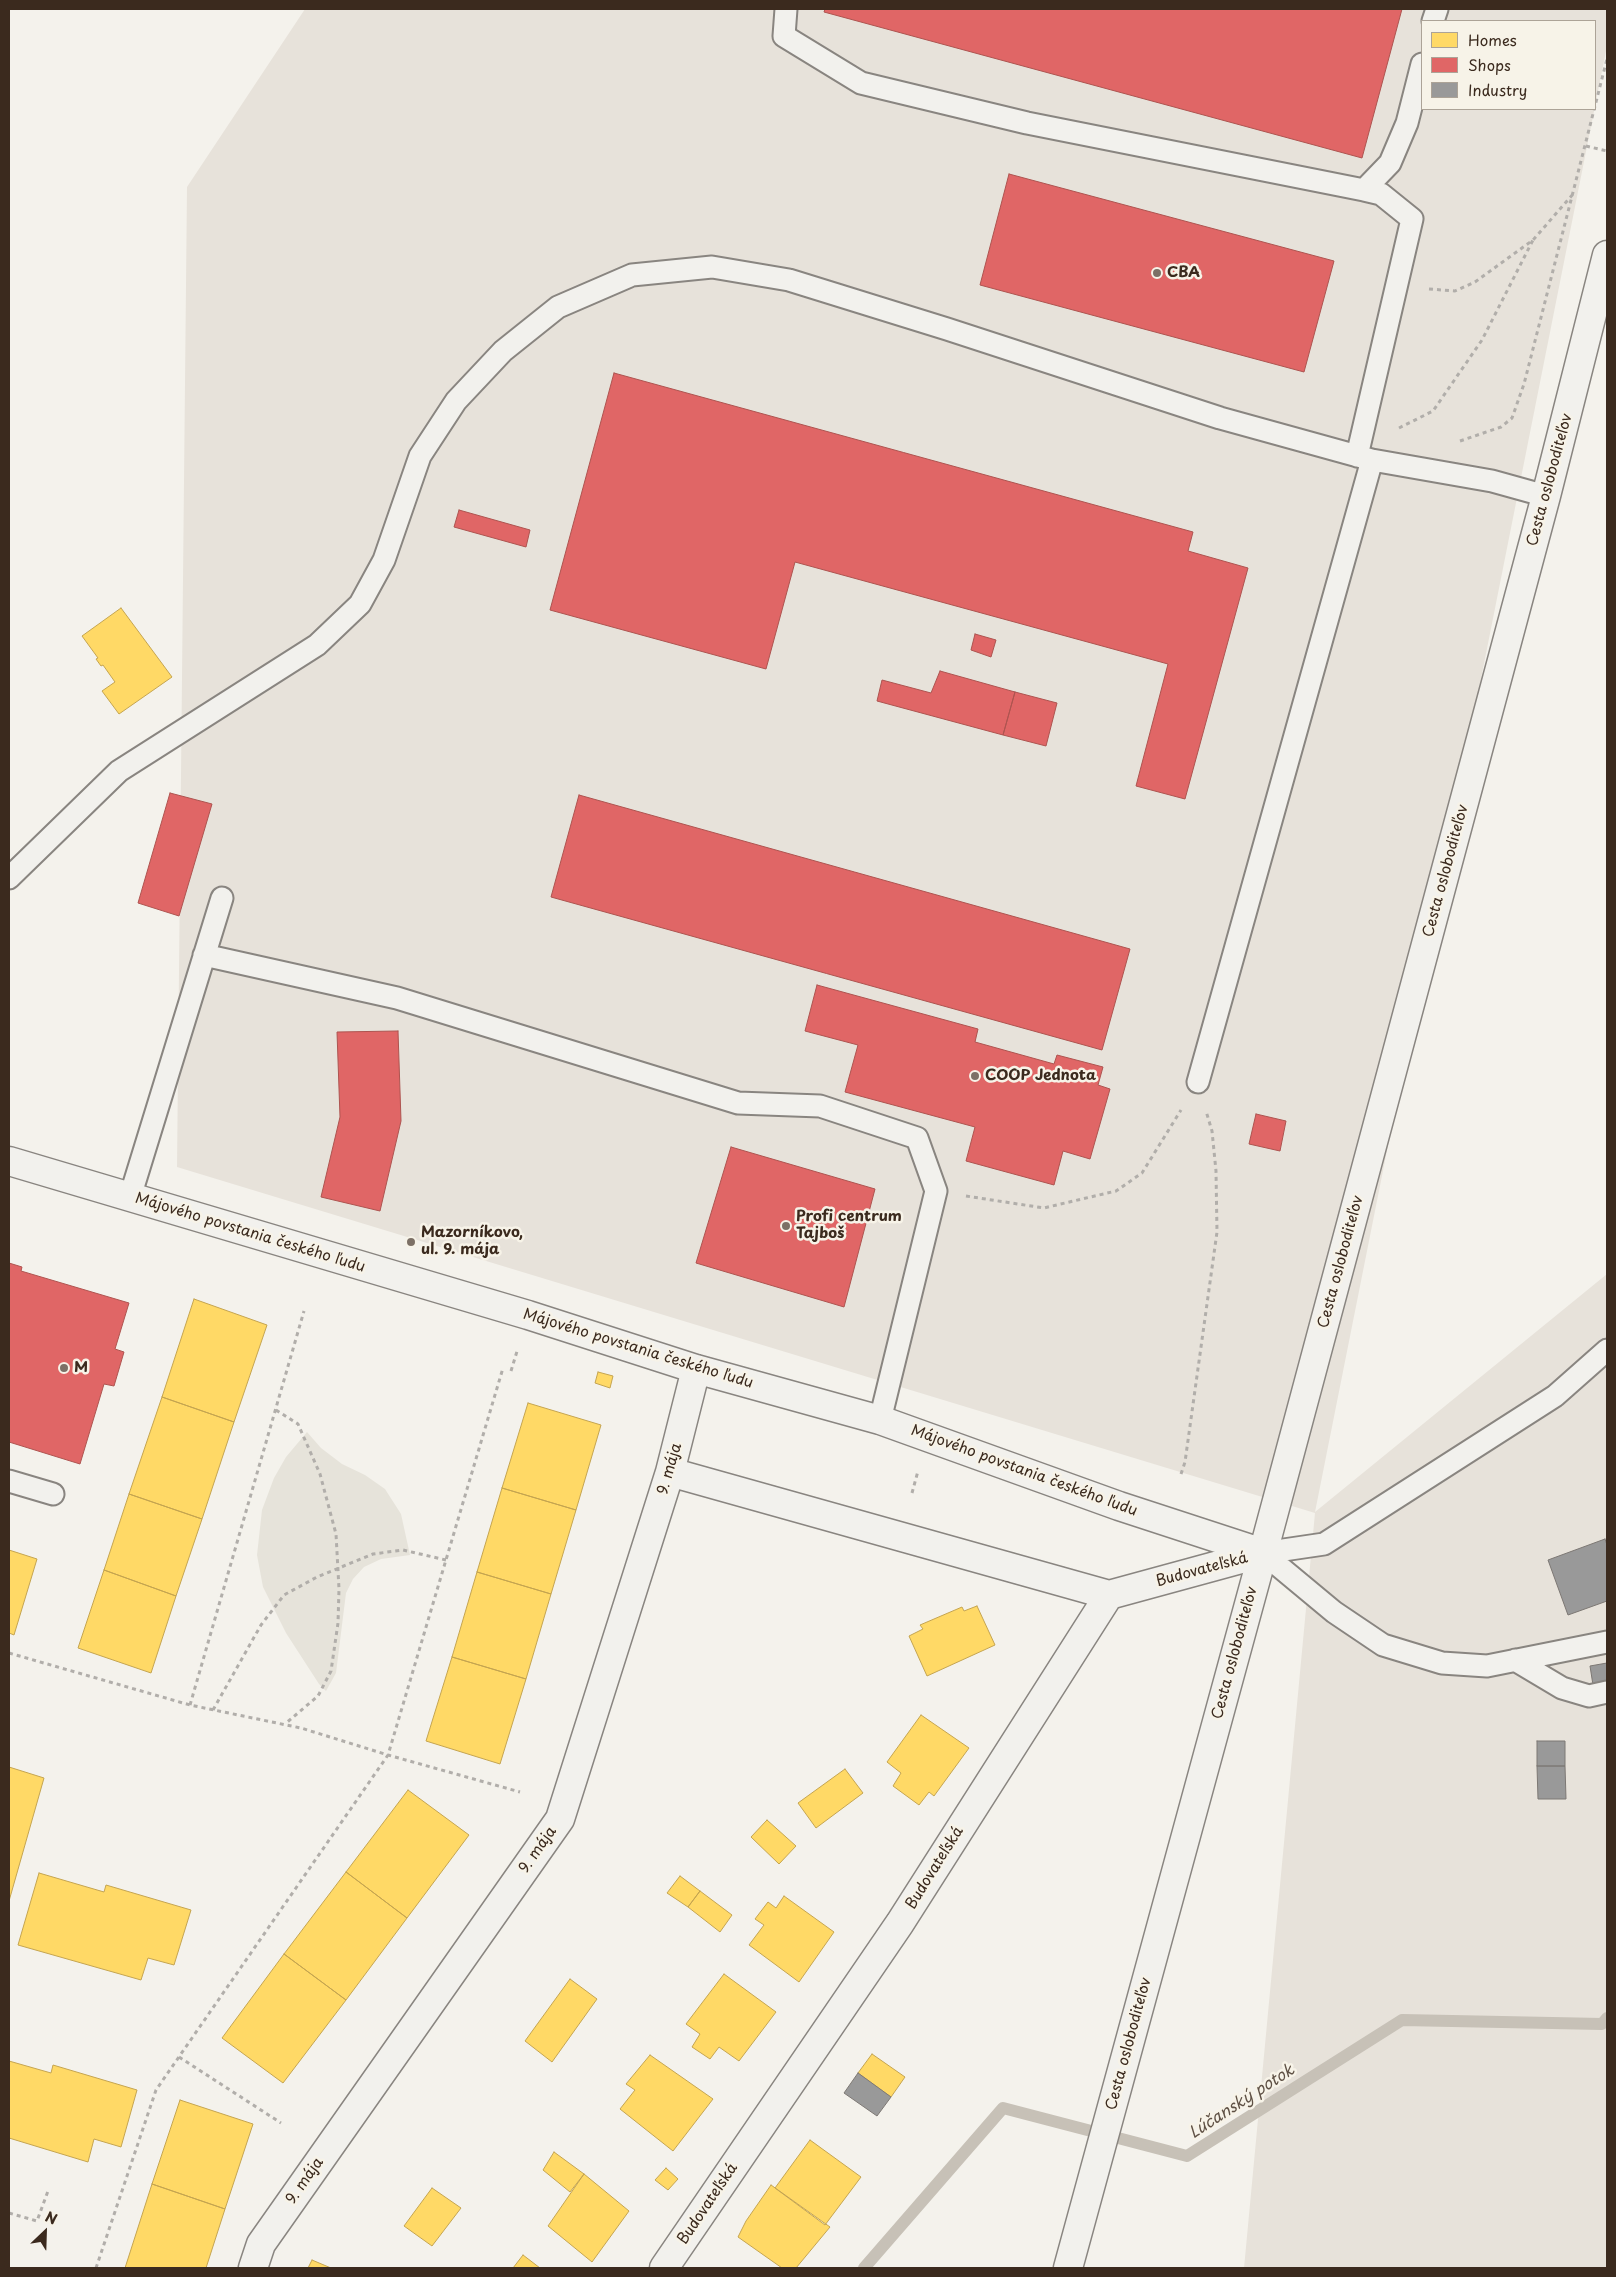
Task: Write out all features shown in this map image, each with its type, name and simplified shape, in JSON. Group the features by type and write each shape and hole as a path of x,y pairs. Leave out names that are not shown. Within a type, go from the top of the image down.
{"street":[{"name":"Cesta osloboditeľov","path":"1070,2262 1263,1553 1546,496 1607,255"},
{"name":"Májového povstania českého ľudu","path":"9,1161 528,1315 696,1369 880,1420 1119,1506 1263,1553"},
{"name":"9. mája","path":"253,2268 261,2244 560,1819 670,1472 696,1369"},
{"path":"670,1472 1110,1595"},
{"name":"Budovateľská","path":"664,2268 900,1923 1110,1595 1263,1553"}],"lane":[{"path":"786,9 784,36 861,83 1027,123 1364,190 1380,194 1412,219 1397,281 1365,458 1198,1082"},
{"path":"1364,190 1390,163 1407,123 1421,68"},
{"path":"9,878 119,771 317,645 360,604 384,560 420,456 456,401 503,351 558,307 632,275 712,267 789,280 948,329 1220,418 1365,458 1492,481 1546,496"},
{"path":"130,1197 222,898"},
{"path":"204,955 397,998 738,1103 820,1106 917,1138 936,1191 880,1420"},
{"path":"1263,1553 1324,1544 1555,1396 1607,1350"},
{"path":"9,1481 53,1494"},
{"path":"1263,1553 1334,1612 1383,1645 1442,1663 1487,1666 1607,1642"},
{"path":"1515,1660 1562,1688 1589,1696 1607,1692"}],"path":[{"path":"1596,105 1607,59"},
{"path":"1455,441 1464,440 1501,427 1512,418 1524,384 1595,110"},
{"path":"1586,146 1607,151"},
{"path":"1397,281 1423,288 1455,291 1475,282 1533,240 1574,193"},
{"path":"1399,428 1433,411 1482,340 1533,240"},
{"path":"1394,427 1399,428 1405,433"},
{"path":"936,1191 1044,1208 1116,1191 1142,1173 1198,1082"},
{"path":"1181,1474 1185,1462 1217,1232 1216,1171 1212,1131 1198,1082"},
{"path":"190,1705 304,1311"},
{"path":"96,2268 156,2090 388,1755 503,1368"},
{"path":"276,1410 298,1424 320,1474 336,1534 338,1568 338,1623 331,1671 318,1696 286,1724"},
{"path":"213,1710 261,1625 284,1595 338,1568 373,1554 403,1550 446,1560"},
{"path":"9,1653 190,1705 286,1724 520,1792"},
{"path":"179,2057 281,2122"},
{"path":"9,2213 37,2221 48,2191"}],"shaded area":[{"path":"305,9 1607,9 1607,46 1596,101 1596,20 1421,20 1421,110 1594,110 1315,1512 1607,1274 1607,2268 1244,2268 1315,1513 177,1167 187,187"},
{"path":"307,1432 321,1448 342,1464 365,1475 385,1489 401,1514 410,1555 381,1559 364,1567 353,1579 346,1593 336,1673 326,1691 319,1684 286,1633 263,1587 257,1555 262,1510 274,1478 286,1457"}],"building: Homes":[{"path":"121,608 172,677 119,714 102,691 115,682 103,665 101,666 96,659 98,658 82,636"},
{"path":"194,1299 267,1325 234,1422 162,1397"},
{"path":"598,1372 613,1376 610,1388 595,1383"},
{"path":"162,1397 234,1422 202,1519 129,1494"},
{"path":"528,1403 601,1425 576,1510 502,1488"},
{"path":"502,1488 576,1510 551,1594 477,1572"},
{"path":"129,1494 202,1519 176,1596 104,1570"},
{"path":"9,1550 37,1559 14,1635 9,1633"},
{"path":"104,1570 176,1596 151,1673 78,1648"},
{"path":"477,1572 551,1594 526,1679 452,1657"},
{"path":"977,1606 995,1645 927,1676 909,1636 923,1629 920,1625 962,1607 964,1611"},
{"path":"452,1657 526,1679 500,1764 426,1741"},
{"path":"921,1715 969,1748 934,1796 929,1792 919,1805 893,1786 901,1773 887,1762"},
{"path":"9,1767 44,1778 9,1901"},
{"path":"845,1769 863,1793 816,1828 798,1803"},
{"path":"408,1790 469,1835 407,1918 346,1872"},
{"path":"767,1820 796,1846 779,1864 751,1837"},
{"path":"346,1872 407,1918 346,2000 284,1954"},
{"path":"39,1873 104,1892 106,1885 191,1910 174,1965 148,1958 141,1980 18,1945"},
{"path":"680,1876 700,1891 688,1907 667,1893"},
{"path":"700,1891 732,1915 720,1932 688,1907"},
{"path":"784,1896 834,1932 799,1982 749,1945 764,1925 755,1919 768,1902 776,1908"},
{"path":"284,1954 346,2000 283,2083 222,2038"},
{"path":"724,1974 776,2012 739,2061 719,2047 710,2059 692,2047 700,2034 686,2024"},
{"path":"570,1979 597,1999 552,2062 525,2041"},
{"path":"872,2054 905,2077 891,2097 858,2073"},
{"path":"650,2055 713,2099 673,2151 620,2109 635,2090 626,2084"},
{"path":"9,2061 51,2073 53,2065 137,2090 121,2147 94,2139 88,2162 9,2138"},
{"path":"180,2100 253,2124 225,2209 152,2184"},
{"path":"810,2140 861,2177 825,2225 775,2188"},
{"path":"554,2152 584,2174 570,2192 543,2170"},
{"path":"666,2168 678,2179 668,2190 655,2180"},
{"path":"584,2174 629,2211 592,2262 548,2226"},
{"path":"152,2184 225,2209 206,2268 125,2268"},
{"path":"771,2185 830,2227 796,2268 782,2268 738,2237 746,2221"},
{"path":"432,2188 461,2208 432,2246 404,2226"},
{"path":"523,2255 540,2268 513,2268"},
{"path":"312,2260 331,2268 308,2268"}],"building: Shops":[{"path":"825,9 1402,9 1362,158 824,12"},
{"name":"CBA","path":"1009,174 1334,261 1304,372 980,285"},
{"path":"614,373 1193,532 1188,551 1248,568 1185,799 1136,786 1168,664 795,562 766,669 550,610"},
{"path":"459,510 530,530 526,547 454,527"},
{"path":"975,634 996,640 991,657 971,650"},
{"path":"940,671 1015,692 1003,735 877,701 882,680 931,693"},
{"path":"1015,692 1057,703 1046,746 1003,735"},
{"path":"170,793 212,804 179,916 138,903"},
{"path":"579,795 1130,949 1102,1050 551,897"},
{"name":"COOP Jednota","path":"817,985 978,1029 975,1042 1054,1064 1057,1055 1103,1067 1098,1085 1110,1089 1090,1159 1063,1151 1054,1185 966,1161 975,1127 845,1092 858,1045 805,1031"},
{"path":"398,1031 401,1121 380,1211 321,1197 340,1117 337,1032"},
{"path":"1256,1114 1286,1121 1280,1151 1249,1144"},
{"name":"Profi centrum Tajboš","path":"731,1147 875,1189 844,1307 696,1263"},
{"name":"M","path":"9,1263 22,1267 21,1271 129,1303 115,1349 124,1352 114,1386 104,1384 80,1464 9,1442"}],"building: Industry":[{"path":"1605,1539 1607,1545 1607,1601 1568,1615 1548,1560"},
{"path":"1607,1663 1607,1684 1593,1685 1590,1666"},
{"path":"1537,1741 1565,1741 1565,1766 1537,1766"},
{"path":"1537,1766 1565,1766 1566,1799 1538,1799"},
{"path":"858,2073 891,2097 877,2116 844,2093"}],"waterway":[{"name":"Lúčanský potok","path":"864,2268 1003,2108 1187,2156 1402,2020 1602,2024 1607,2018"}],"place":[{"name":"CBA","path":"1157,273"},
{"name":"COOP Jednota","path":"975,1076"},
{"name":"Profi centrum Tajboš","path":"786,1226"},
{"name":"Mazorníkovo, ul. 9. mája","path":"411,1242"},
{"name":"M","path":"64,1368"}]}
